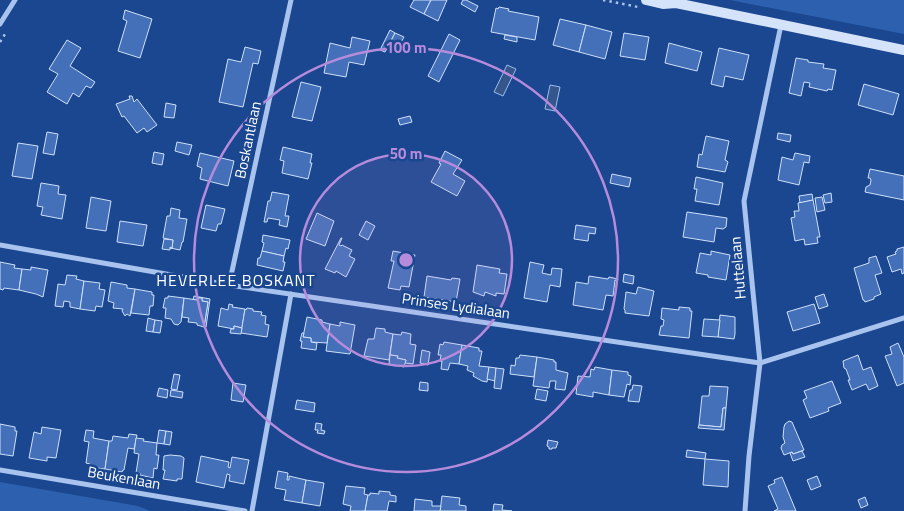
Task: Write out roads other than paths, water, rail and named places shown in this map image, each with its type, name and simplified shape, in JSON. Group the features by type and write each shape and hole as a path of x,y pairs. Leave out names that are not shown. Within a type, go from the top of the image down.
{"street":[{"path":"0,24 15,0"},
{"name":"Boskantlaan","path":"229,285 292,0"},
{"path":"646,0 663,4 676,3 904,50"},
{"name":"Huttelaan","path":"745,511 749,456 760,363 744,201 781,25"},
{"name":"Prinses Lydialaan","path":"0,245 229,285 760,363 904,318"},
{"path":"252,511 291,294"},
{"name":"Beukenlaan","path":"0,470 245,511"}],"district":[{"name":"HEVERLEE BOSKANT","path":"236,280"}]}
